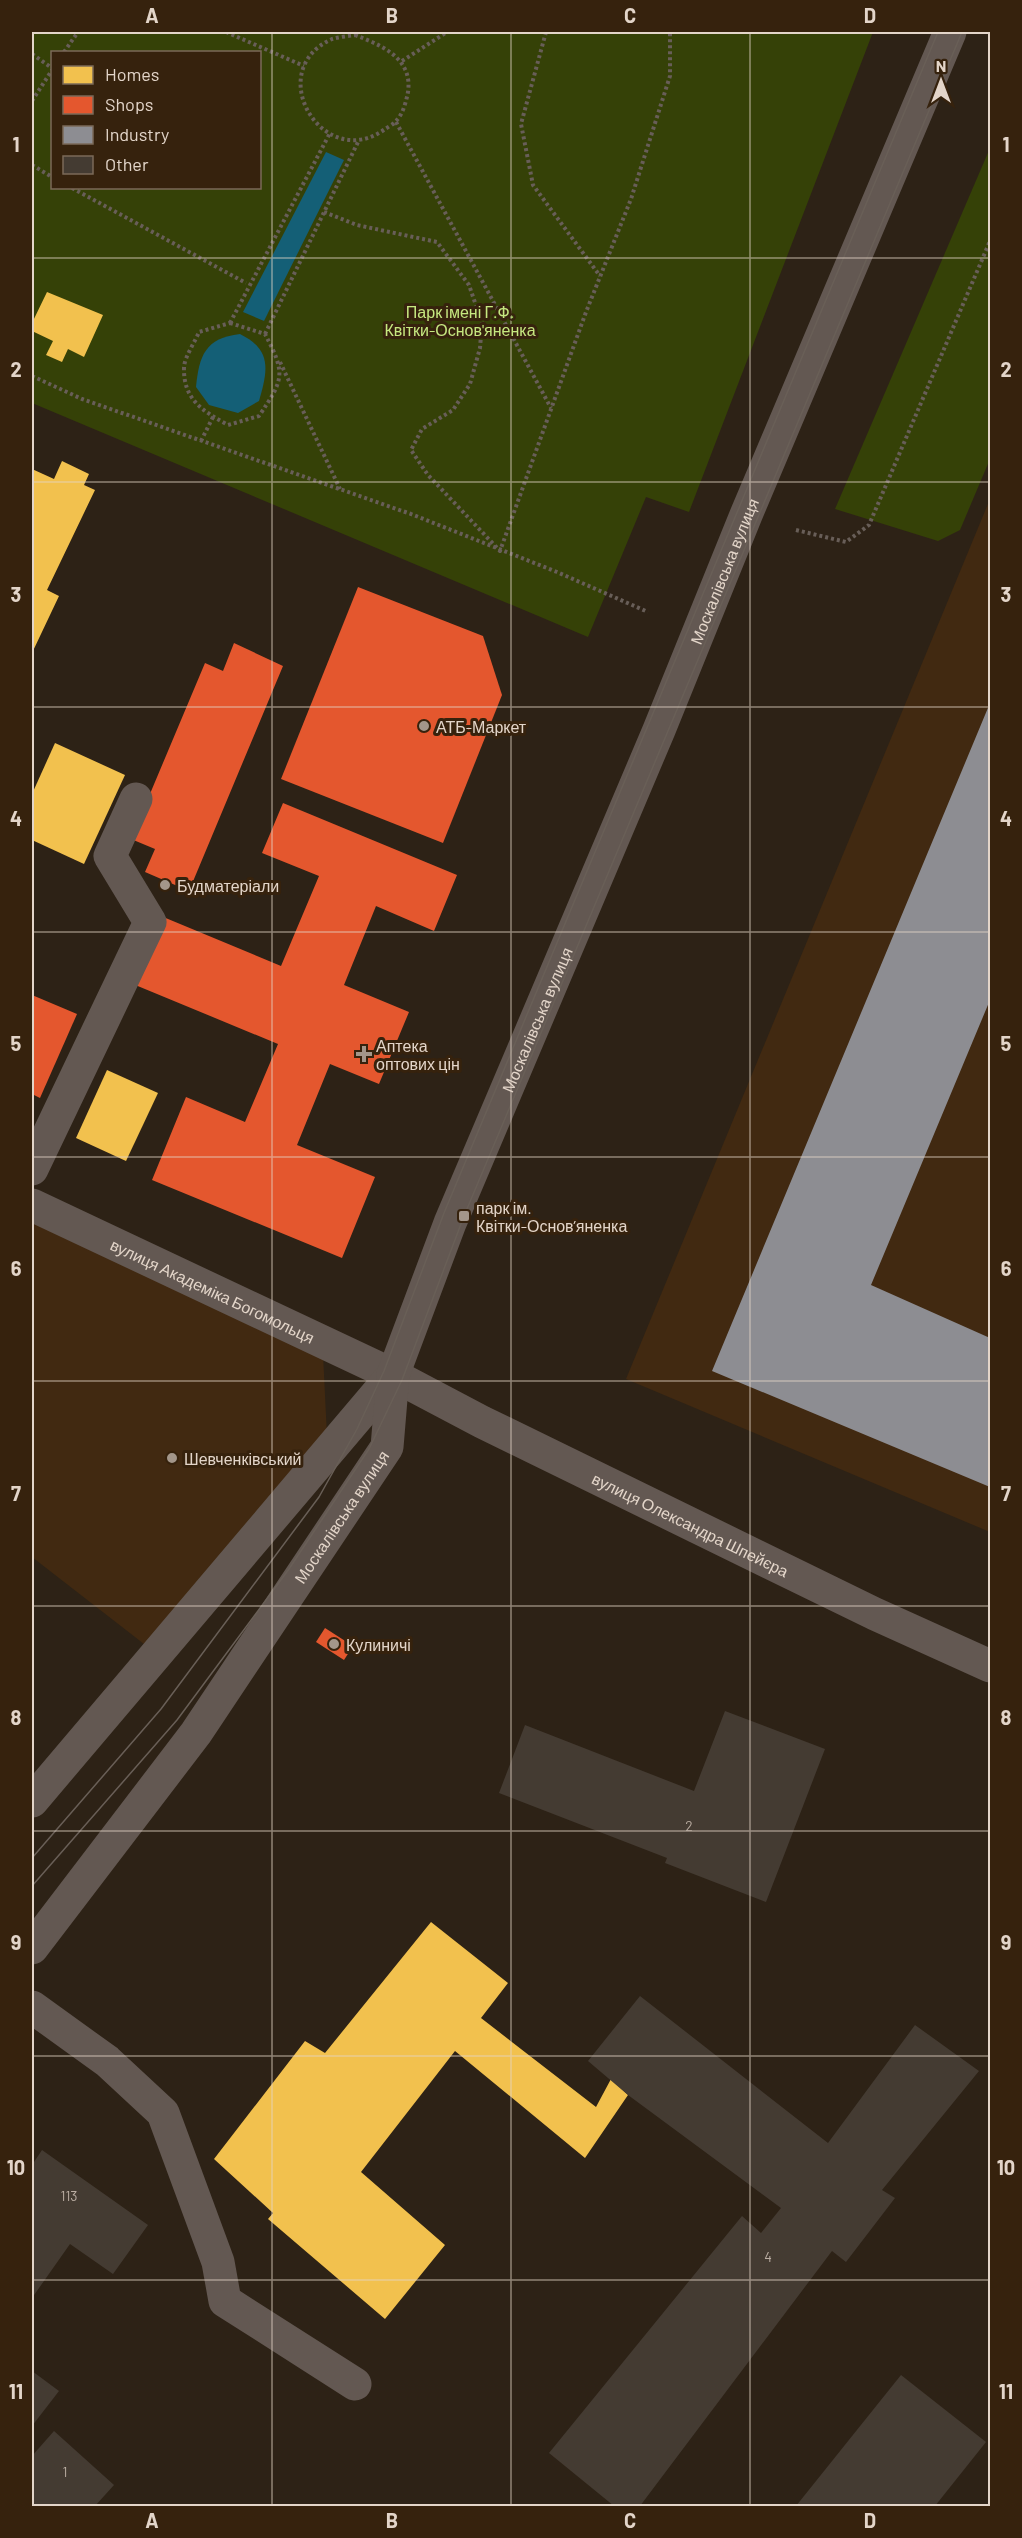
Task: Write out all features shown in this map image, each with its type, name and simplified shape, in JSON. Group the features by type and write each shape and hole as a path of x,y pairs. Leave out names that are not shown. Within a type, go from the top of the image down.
{"street":[{"name":"Москалівська вулиця","path":"32,1948 196,1733 387,1447 393,1375 450,1223 659,730 746,515 950,32"},
{"path":"32,1169 150,922 110,856 136,799"},
{"name":"вулиця Академіка Богомольця","path":"32,1205 393,1375"},
{"name":"вулиця Олександра Шпейєра","path":"393,1375 482,1422 854,1603 990,1666"},
{"path":"32,1801 393,1375"},
{"path":"32,2007 107,2061 163,2113 218,2262 225,2301 355,2384"}],"path":[{"path":"65,51 78,32"},
{"path":"226,32 304,66"},
{"path":"402,61 447,32"},
{"path":"546,32 521,124 533,185 600,276"},
{"path":"500,551 600,276 631,199 670,76 670,32"},
{"path":"354,33 388,50 402,61 410,82 406,102 396,122 374,137 347,141 330,133 310,118 300,91 304,66 314,53 332,39 354,33"},
{"path":"32,54 51,68"},
{"path":"32,101 51,71"},
{"path":"396,122 552,409"},
{"path":"230,323 330,133"},
{"path":"265,334 359,139"},
{"path":"32,165 51,176"},
{"path":"74,189 246,284"},
{"path":"324,212 357,225 437,242 470,285 482,323 480,348 470,384 453,410 422,429 411,450 428,475 500,551"},
{"path":"796,530 846,542 869,525 904,448 990,240"},
{"path":"280,362 279,386 260,416 228,425 199,409 187,391 184,366 199,332 230,323 265,334 280,362 340,490"},
{"path":"32,376 82,399 411,514 557,572 648,612"},
{"path":"201,441 213,417"}],"shaded area":[{"path":"990,499 990,1532 626,1379"},
{"name":"Шевченківський","path":"32,1221 323,1354 327,1436 162,1658 32,1557"}],"green space":[{"name":"Парк імені Г.Ф. Квітки-Основ'яненка","path":"32,32 873,32 689,512 646,497 588,637 32,403"},
{"path":"990,148 990,459 960,530 938,541 835,509"}],"water":[{"path":"326,152 344,160 264,321 243,312"},
{"path":"240,334 258,347 265,362 265,370 259,401 238,413 209,405 196,387 199,366 206,350 219,340"}],"building: Homes":[{"path":"47,292 103,315 84,357 68,349 62,362 46,355 53,341 32,331 32,323"},
{"path":"62,461 89,474 84,485 95,490 47,590 59,596 32,653 32,469 54,479"},
{"path":"55,743 125,775 84,864 32,840 32,794"},
{"path":"107,1070 158,1093 126,1161 76,1138"},
{"path":"431,1922 508,1983 481,2018 596,2107 611,2079 628,2095 585,2158 455,2051 361,2172 445,2245 385,2319 268,2219 273,2213 214,2159 305,2041 325,2053"}],"building: Shops":[{"path":"358,587 483,636 502,695 443,843 281,779"},
{"path":"234,643 283,666 189,891 145,872 155,849 131,839 205,663 223,671"},
{"path":"283,803 457,875 434,931 376,906 344,985 409,1012 379,1084 330,1064 297,1145 375,1177 342,1258 152,1180 186,1097 245,1122 278,1044 128,982 156,914 281,966 319,876 262,853"},
{"path":"32,995 77,1014 40,1098 32,1094"},
{"name":"Кулиничі","path":"325,1628 353,1646 344,1660 316,1642"}],"building: Industry":[{"path":"990,703 990,1000 871,1285 990,1338 990,1487 712,1371"}],"building: Other":[{"path":"725,1711 825,1749 766,1902 665,1863 667,1858 499,1793 525,1725 694,1791"},
{"path":"640,1996 828,2143 915,2025 979,2071 882,2190 895,2198 846,2262 832,2251 640,2506 614,2506 549,2453 742,2216 761,2233 781,2208 628,2095 588,2061"},
{"path":"42,2150 148,2225 113,2274 70,2244 32,2298 32,2165"},
{"path":"32,2371 59,2391 32,2426"},
{"path":"901,2375 986,2442 935,2506 796,2506"},
{"path":"54,2431 114,2485 95,2506 37,2506 32,2502 32,2456"}],"tram line":[{"path":"32,1858 161,1709 319,1497 357,1429 384,1371 444,1213 938,32"},
{"path":"32,1886 177,1720 289,1569 369,1449 402,1380 464,1216 962,32"}],"place":[{"name":"АТБ-Маркет","path":"424,726"},
{"name":"Будматеріали","path":"165,885"},
{"name":"Аптека оптових цін","path":"364,1054"},
{"name":"парк ім. Квітки-Основ’яненка","path":"464,1216"},
{"name":"Шевченківський","path":"172,1458"},
{"name":"Кулиничі","path":"334,1644"}]}
